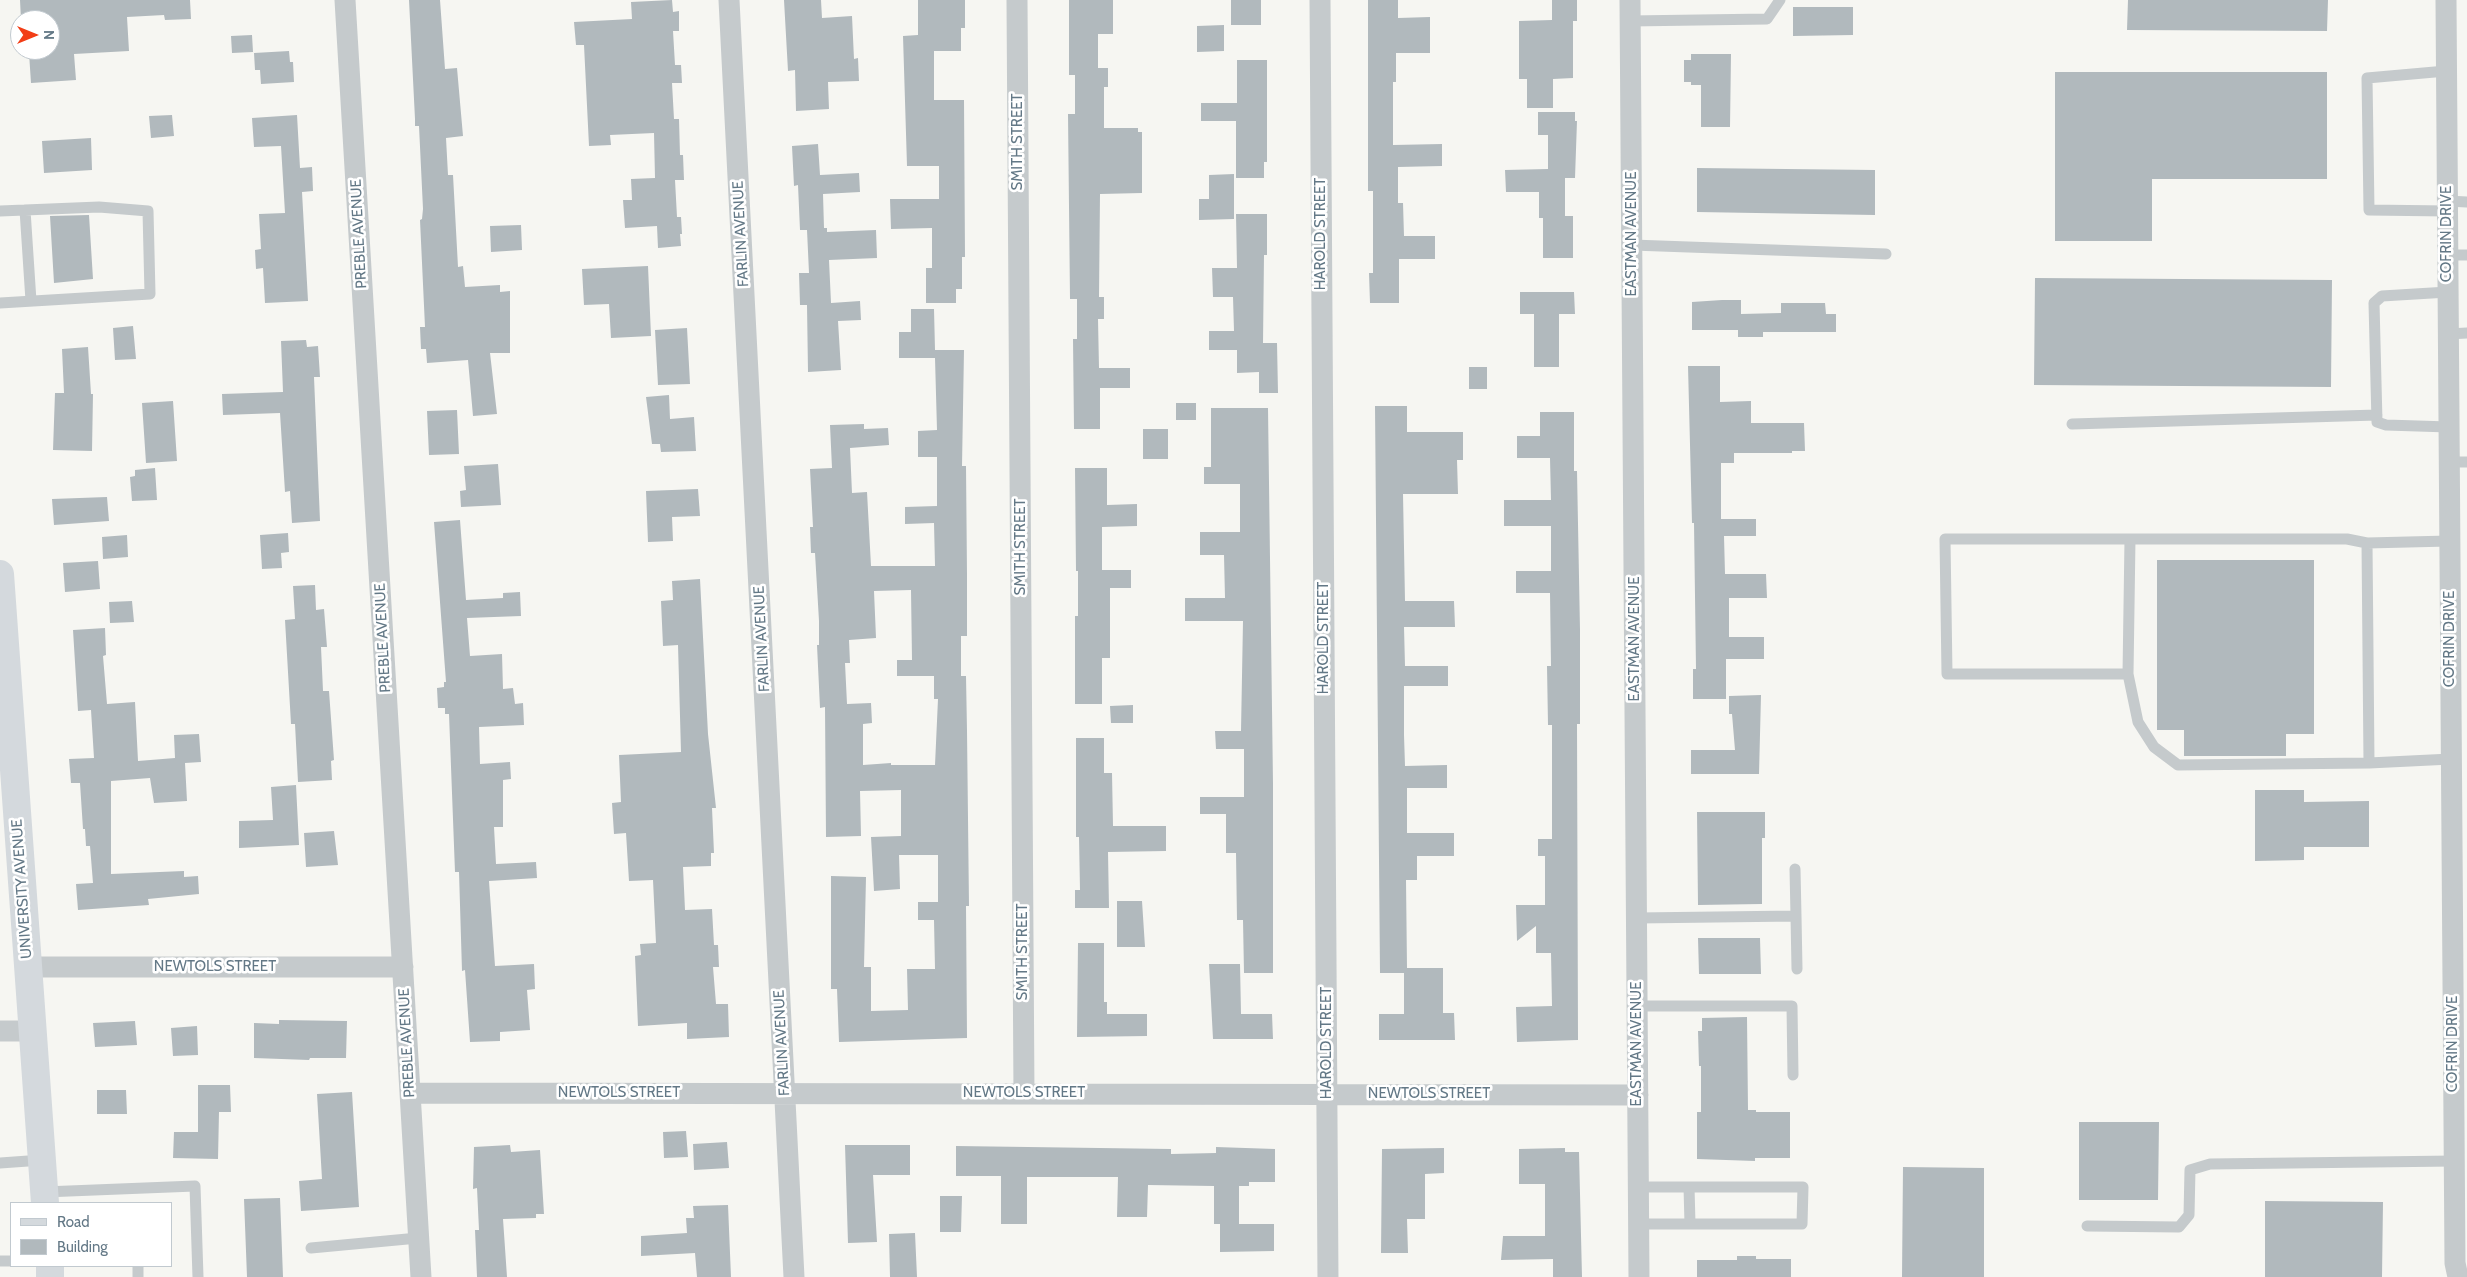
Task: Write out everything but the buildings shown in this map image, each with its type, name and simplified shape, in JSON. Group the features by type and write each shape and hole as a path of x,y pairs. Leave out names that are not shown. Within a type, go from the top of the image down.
{"main road":[{"name":"UNIVERSITY AVENUE","path":"0,574 7,778 34,1031 45,1198"}],"street":[{"name":"PREBLE AVENUE","path":"345,0 421,1277"},
{"name":"FARLIN AVENUE","path":"729,0 794,1277"},
{"name":"SMITH STREET","path":"1017,0 1024,1093"},
{"name":"HAROLD STREET","path":"1320,0 1328,1277"},
{"name":"COFRIN DRIVE","path":"2446,0 2446,71 2457,255 2448,292 2458,333 2449,427 2458,462 2450,541 2451,759 2460,1079 2455,1263 2458,1277"},
{"name":"EASTMAN AVENUE","path":"1630,10 1639,1187 1638,1277"},
{"name":"NEWTOLS STREET","path":"27,967 403,967"},
{"path":"0,1031 34,1031"},
{"name":"NEWTOLS STREET","path":"410,1093 1638,1095"}],"lane":[{"path":"1630,10 1767,19 1780,0"},
{"path":"2446,71 2367,78 2369,210 2454,205"},
{"path":"0,211 99,207 148,210 150,294 0,303"},
{"path":"25,210 31,301"},
{"path":"1632,245 1886,254"},
{"path":"2448,292 2382,296 2374,303 2378,422 2386,426 2449,427"},
{"path":"2072,424 2377,415"},
{"path":"2128,674 1947,674 1945,539 2347,539 2367,543 2450,541"},
{"path":"2130,539 2128,674 2138,722 2154,747 2178,766 2369,763 2451,759"},
{"path":"2367,543 2369,763"},
{"path":"1795,869 1797,969"},
{"path":"1637,918 1796,916"},
{"path":"1637,1006 1792,1006 1793,1075"},
{"path":"0,1163 42,1160"},
{"path":"2086,1226 2179,1227 2189,1215 2190,1170 2210,1164 2458,1174"},
{"path":"45,1198 195,1186 198,1277"},
{"path":"1638,1224 1802,1224 1803,1187 1639,1187"},
{"path":"1689,1187 1690,1224"},
{"path":"311,1248 418,1238"}]}
